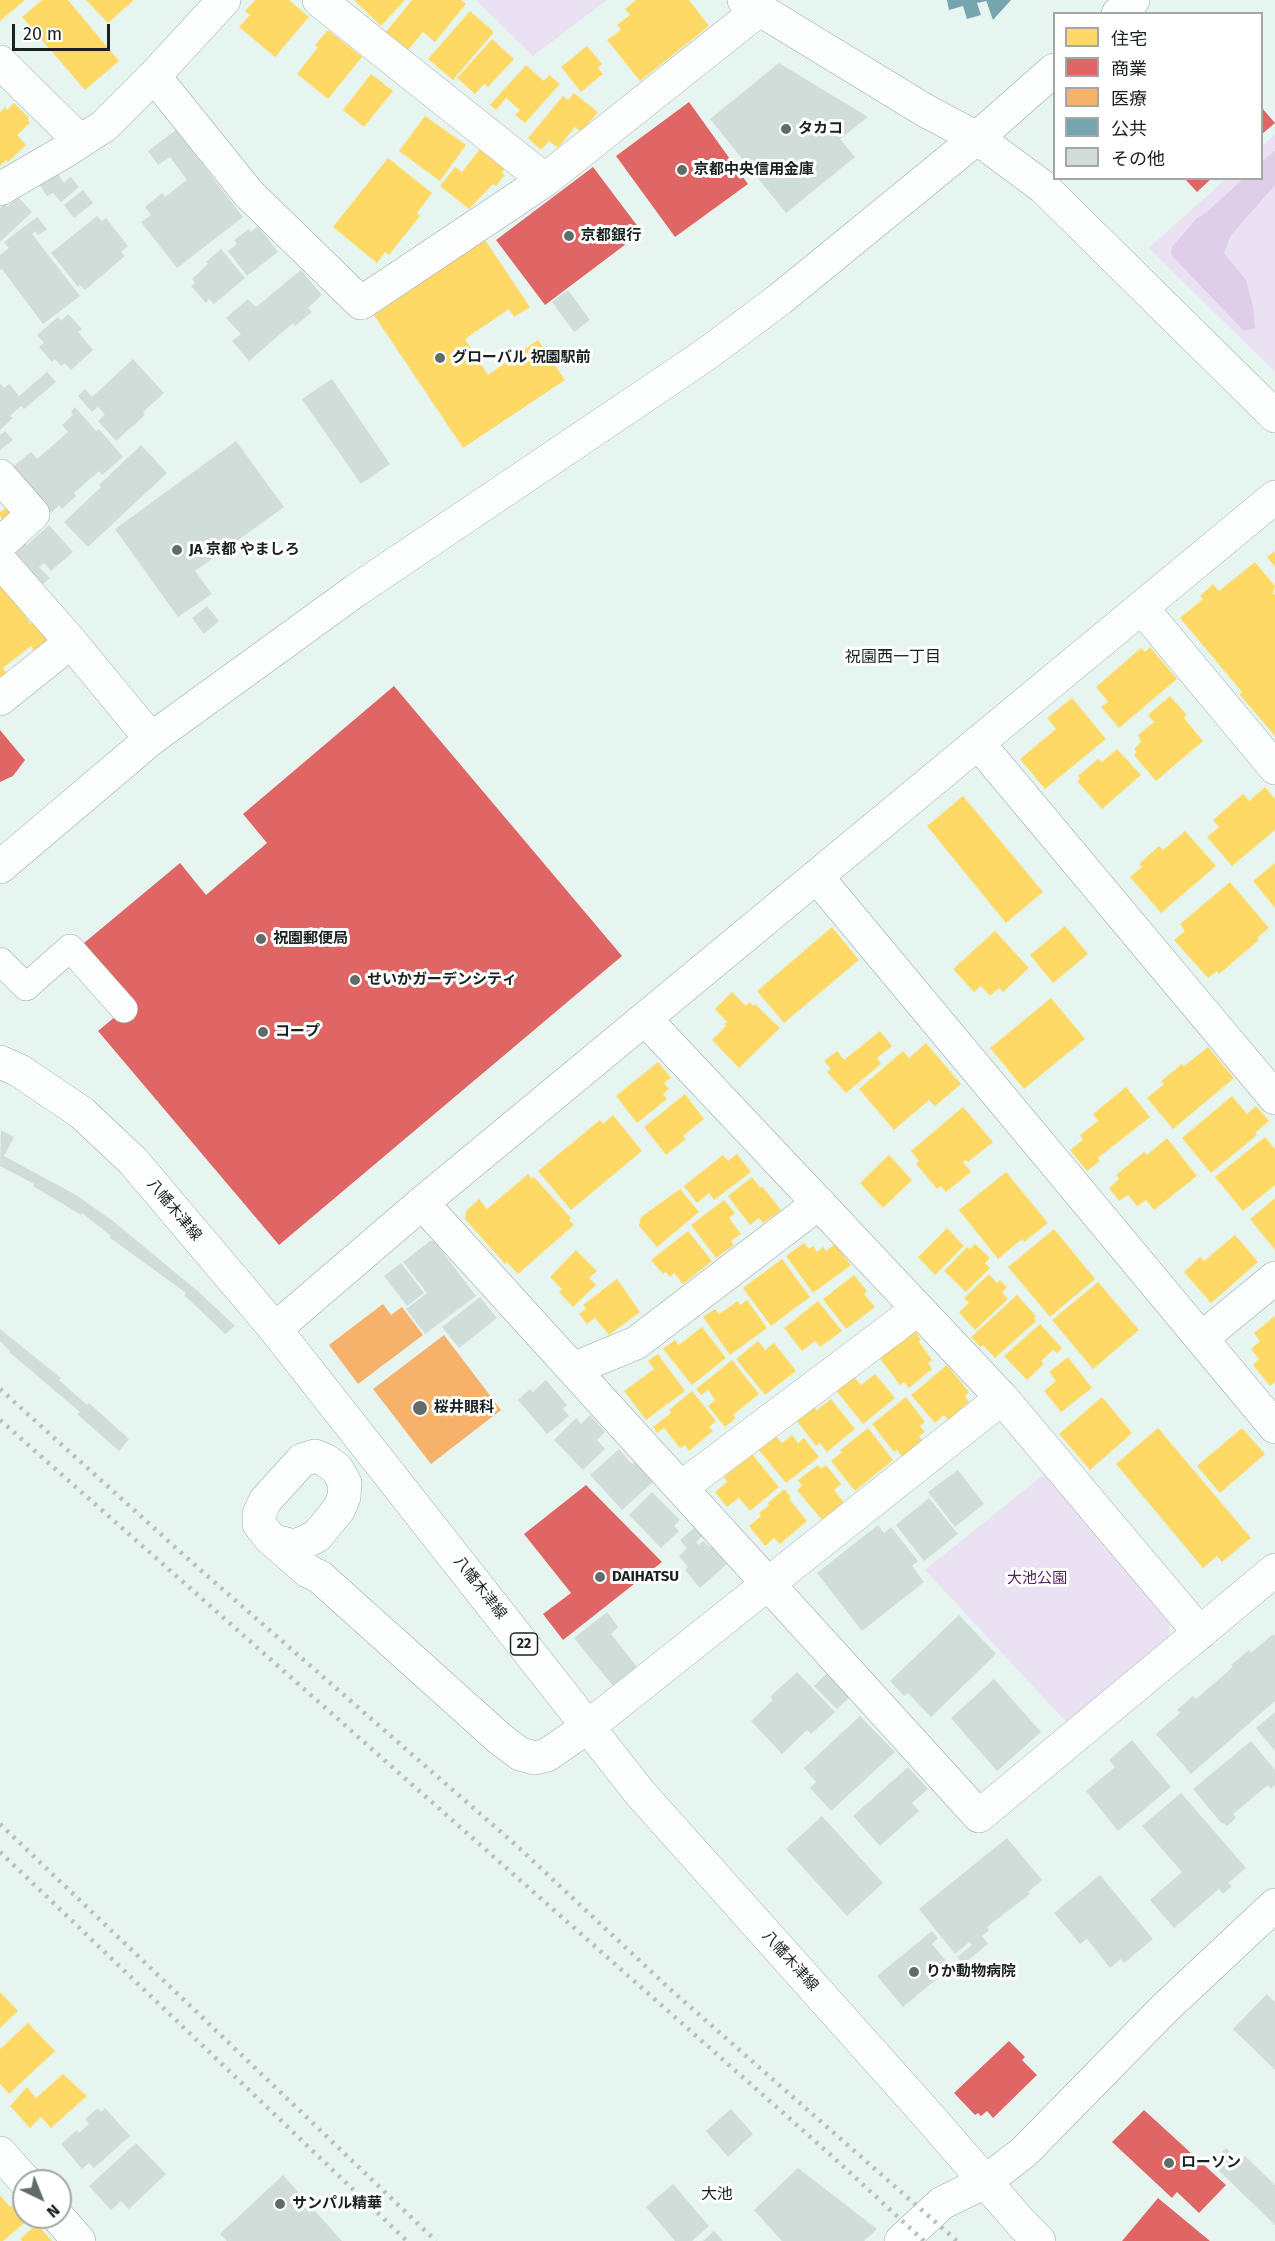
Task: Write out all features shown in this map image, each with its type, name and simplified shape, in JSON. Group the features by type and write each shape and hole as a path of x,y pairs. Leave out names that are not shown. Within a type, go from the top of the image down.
{"street":[{"path":"0,189 104,126 224,0"},
{"path":"319,0 545,180"},
{"path":"1120,12 1133,0"},
{"path":"154,76 249,194 361,303 545,180 752,5 926,111 977,138 1043,187 1275,416"},
{"path":"0,63 80,141"},
{"path":"0,867 151,739 355,591 705,355 854,240 977,138 1053,71"},
{"path":"0,476 33,514 0,543"},
{"path":"275,1329 422,1203 1275,498"},
{"path":"0,561 151,739"},
{"path":"1142,608 1275,768"},
{"path":"0,699 71,642"},
{"path":"978,743 1275,1098"},
{"path":"817,877 1275,1427"},
{"path":"0,961 26,987 70,948 124,1009"},
{"path":"646,1020 1002,1398 1200,1633"},
{"name":"八幡木津線","path":"0,1062 20,1071 82,1113 133,1161 275,1329 640,1793 1039,2241"},
{"path":"422,1203 980,1816 1275,1570"},
{"path":"573,1369 636,1342 819,1203"},
{"path":"1202,1338 1275,1278"},
{"path":"682,1487 918,1309"},
{"path":"274,1541 294,1546 317,1536 339,1509 344,1497 345,1483 337,1468 315,1456 302,1460 265,1501 259,1524 274,1541 308,1571 320,1577 499,1738 520,1754 535,1758 547,1755 589,1726 1002,1398"},
{"path":"317,1536 315,1561 320,1577"},
{"path":"901,2241 942,2203 985,2182 1024,2152 1165,2008 1275,1905"},
{"path":"0,2153 14,2169"},
{"path":"68,2229 79,2241"}],"green space":[{"path":"476,0 607,0 533,56"},
{"path":"1275,134 1275,372 1149,248 1225,180 1263,180 1263,145"},
{"name":"大池公園","path":"1047,1472 1170,1620 1169,1639 1067,1723 925,1570"}],"shaded area":[{"path":"1275,151 1275,185 1231,235 1224,253 1246,280 1253,306 1255,328 1244,331 1171,254 1172,247 1197,218 1207,212 1242,180 1263,180 1263,160"}],"building: 住宅":[{"path":"0,0 25,0 0,21"},
{"path":"42,0 68,0 119,61 85,90 22,17"},
{"path":"86,0 134,0 108,23"},
{"path":"255,0 289,0 309,17 275,57 239,27 250,15 245,11"},
{"path":"354,0 405,0 381,26"},
{"path":"412,0 461,0 466,4 435,42 423,32 408,50 386,32"},
{"path":"636,0 689,0 709,26 640,81 607,40 621,30 617,25 630,15 625,9"},
{"path":"470,11 494,32 453,80 428,59"},
{"path":"328,30 362,57 328,99 297,74 318,47 315,45"},
{"path":"492,39 514,59 488,87 484,84 475,94 457,78"},
{"path":"587,46 602,64 598,68 603,74 581,92 561,67"},
{"path":"526,65 544,81 549,75 560,84 525,123 515,115 520,110 506,98 496,110 490,105"},
{"path":"371,74 393,91 364,127 343,110"},
{"path":"574,93 598,112 581,132 575,127 558,148 549,141 541,150 528,138 563,96 568,100"},
{"path":"14,103 29,118 30,123 17,135 26,145 8,162 6,160 0,166 0,112 5,107 7,110"},
{"path":"425,116 466,145 440,181 399,151"},
{"path":"480,149 504,169 502,173 505,175 496,186 493,184 469,209 440,186 455,167 462,172"},
{"path":"388,158 432,193 417,213 420,216 389,255 385,252 377,263 333,227"},
{"name":"グローバル 祝園駅前","path":"485,240 530,307 514,317 509,309 465,339 488,375 538,340 565,380 463,448 374,315"},
{"path":"13,502 8,526 0,516 0,512"},
{"path":"1275,551 1275,567 1267,557"},
{"path":"1255,562 1275,586 1273,593 1275,595 1275,736 1239,694 1242,692 1180,618 1203,599 1200,596 1213,584 1219,591"},
{"path":"0,583 31,624 40,618 54,636 34,651 31,646 3,668 8,674 0,680"},
{"path":"1150,647 1177,679 1119,728 1101,707 1108,702 1096,687 1141,648 1145,652"},
{"path":"1170,696 1187,715 1184,718 1203,741 1156,781 1134,755 1137,752 1134,749 1141,742 1138,735 1154,722 1148,715"},
{"path":"1072,698 1106,739 1045,789 1020,759 1056,729 1047,718"},
{"path":"1117,749 1141,775 1102,809 1077,781 1080,779 1078,776 1098,759 1102,762"},
{"path":"1265,787 1275,799 1275,830 1232,866 1207,837 1219,827 1213,820 1243,794 1249,801"},
{"path":"963,796 1043,892 1006,923 927,826"},
{"path":"1185,831 1216,866 1161,913 1130,877 1142,867 1139,864 1159,846 1163,850"},
{"path":"1275,863 1275,908 1253,881"},
{"path":"1230,882 1269,928 1257,938 1259,940 1219,974 1217,971 1208,978 1174,940 1185,931 1180,924"},
{"path":"1065,926 1088,954 1053,983 1030,955"},
{"path":"832,927 859,960 784,1023 757,991"},
{"path":"995,931 1029,968 1003,992 999,988 990,996 981,986 974,992 953,969"},
{"path":"732,992 746,1006 750,1002 753,1006 755,1004 780,1028 739,1068 712,1040 727,1022 715,1009"},
{"path":"1051,998 1085,1039 1024,1089 990,1048"},
{"path":"880,1031 892,1046 877,1058 881,1064 846,1093 827,1072 831,1069 824,1061 837,1051 844,1060"},
{"path":"926,1043 961,1084 935,1106 929,1100 894,1130 859,1089 903,1051 909,1058"},
{"path":"1208,1047 1234,1078 1173,1129 1147,1098 1164,1084 1161,1081"},
{"path":"658,1062 671,1078 664,1083 669,1089 663,1094 667,1099 637,1123 616,1096"},
{"path":"1126,1087 1150,1117 1098,1158 1100,1161 1087,1171 1070,1150 1083,1140 1080,1135 1098,1121 1093,1114"},
{"path":"685,1094 704,1119 683,1136 686,1139 666,1155 644,1127"},
{"path":"1232,1096 1247,1114 1256,1106 1269,1121 1255,1133 1257,1135 1211,1173 1182,1138"},
{"path":"963,1107 993,1142 968,1162 966,1160 963,1162 971,1172 946,1192 941,1186 937,1189 916,1164 919,1161 911,1151"},
{"path":"613,1115 642,1151 571,1210 538,1171 600,1120 603,1124"},
{"path":"1265,1137 1275,1149 1275,1185 1243,1211 1215,1177"},
{"path":"1167,1138 1197,1176 1154,1210 1146,1200 1137,1206 1128,1195 1119,1201 1109,1188 1119,1179 1116,1175 1144,1152 1147,1155"},
{"path":"737,1154 751,1172 714,1200 709,1193 697,1203 684,1186 723,1155 728,1161"},
{"path":"889,1155 912,1180 883,1208 860,1183"},
{"path":"1006,1172 1048,1223 1024,1242 1022,1239 998,1259 959,1210"},
{"path":"528,1174 531,1179 534,1177 571,1218 569,1220 574,1225 518,1274 507,1262 505,1264 465,1219 466,1211 479,1199 487,1209"},
{"path":"752,1177 781,1210 763,1223 759,1218 750,1225 728,1196"},
{"path":"680,1189 699,1212 657,1247 639,1226 641,1217"},
{"path":"1275,1198 1275,1250 1250,1219"},
{"path":"724,1200 735,1213 729,1218 741,1234 731,1241 734,1245 716,1258 691,1225"},
{"path":"947,1228 964,1246 935,1275 918,1257"},
{"path":"1054,1229 1095,1279 1050,1317 1008,1267"},
{"path":"688,1231 712,1261 683,1284 674,1273 670,1277 666,1272 663,1274 651,1260"},
{"path":"1235,1235 1258,1262 1211,1303 1184,1272 1200,1257 1204,1261"},
{"path":"804,1243 809,1249 813,1246 817,1252 823,1247 826,1251 835,1244 851,1265 813,1293 786,1256"},
{"path":"975,1244 990,1258 985,1263 990,1268 966,1292 944,1271 967,1247 970,1249"},
{"path":"576,1250 597,1271 589,1278 596,1285 573,1307 559,1292 562,1289 550,1277"},
{"path":"782,1259 810,1297 771,1326 743,1288"},
{"path":"989,1274 997,1283 1000,1280 1007,1287 1002,1292 1008,1299 975,1330 959,1312 969,1303 964,1298"},
{"path":"854,1275 867,1291 864,1294 875,1307 846,1329 823,1299"},
{"path":"617,1279 640,1312 609,1335 595,1318 587,1324 579,1314 586,1309 583,1305"},
{"path":"1098,1282 1139,1330 1093,1369 1052,1320"},
{"path":"1017,1295 1036,1316 1034,1318 1036,1321 995,1358 983,1345 980,1347 971,1337"},
{"path":"747,1300 767,1328 730,1355 703,1317 715,1309 719,1314 738,1301 740,1305"},
{"path":"818,1301 842,1331 820,1347 815,1341 802,1351 784,1328"},
{"path":"1275,1316 1275,1382 1270,1386 1253,1365 1259,1359 1251,1349 1260,1341 1254,1333"},
{"path":"1040,1324 1062,1348 1057,1353 1053,1350 1041,1361 1044,1364 1027,1380 1004,1356"},
{"path":"702,1327 726,1358 692,1385 663,1349 675,1340 679,1345"},
{"path":"915,1331 921,1340 919,1342 932,1360 928,1363 932,1369 909,1388 904,1382 900,1385 878,1356"},
{"path":"758,1341 765,1350 774,1343 796,1371 765,1395 736,1359"},
{"path":"658,1354 685,1391 646,1420 624,1391 654,1369 648,1361"},
{"path":"1068,1357 1092,1388 1061,1412 1044,1391 1056,1381 1049,1372"},
{"path":"732,1360 759,1394 733,1415 736,1418 725,1427 708,1406 715,1400 708,1390 701,1395 696,1389"},
{"path":"947,1365 969,1392 965,1396 969,1402 948,1420 944,1415 935,1423 911,1395"},
{"path":"852,1374 861,1385 875,1374 895,1398 863,1424 834,1388"},
{"path":"692,1391 716,1421 709,1427 713,1431 689,1451 685,1445 680,1448 664,1428 657,1433 653,1427 671,1413 669,1410"},
{"path":"906,1397 925,1422 920,1426 925,1432 919,1436 922,1440 902,1457 897,1450 894,1452 872,1424"},
{"path":"1102,1397 1132,1433 1090,1470 1059,1434"},
{"path":"831,1399 855,1429 827,1452 820,1443 816,1446 797,1421 814,1407 817,1410"},
{"path":"868,1428 893,1460 855,1491 831,1461 842,1452 840,1450"},
{"path":"1158,1428 1251,1538 1222,1562 1217,1556 1203,1568 1116,1464"},
{"path":"1242,1428 1265,1454 1220,1493 1197,1466"},
{"path":"775,1435 782,1443 792,1435 798,1443 804,1438 819,1457 786,1483 758,1449"},
{"path":"752,1454 779,1487 750,1511 739,1498 727,1507 715,1492 727,1482 724,1477"},
{"path":"818,1465 821,1469 826,1465 841,1484 834,1490 844,1503 822,1520 797,1490 802,1486 798,1480"},
{"path":"784,1489 807,1521 780,1544 774,1538 765,1546 749,1526 761,1516 759,1513 769,1505 768,1503"},
{"path":"0,1992 18,2011 0,2028"},
{"path":"28,2023 55,2051 9,2094 0,2084 0,2049"},
{"path":"63,2074 87,2096 51,2128 41,2117 30,2128 10,2106 27,2087 36,2098"},
{"path":"0,2195 10,2207 12,2206 12,2229 17,2229 0,2241"},
{"path":"31,2229 41,2229 52,2241 22,2241 20,2239"}],"building: 商業":[{"name":"京都中央信用金庫","path":"689,102 748,184 675,237 616,156"},
{"path":"1263,109 1275,123 1263,133"},
{"name":"京都銀行","path":"593,167 642,232 545,305 496,240"},
{"path":"1186,180 1210,180 1197,192"},
{"name":"せいかガーデンシティ","path":"394,686 622,956 279,1245 98,1031 134,1001 84,943 180,863 206,895 267,843 243,814"},
{"path":"0,730 25,760 13,776 0,782"},
{"name":"DAIHATSU","path":"586,1485 662,1562 563,1640 543,1614 571,1593 524,1534"},
{"path":"1009,2041 1025,2057 1022,2060 1037,2075 993,2118 987,2111 981,2116 978,2113 975,2115 954,2093"},
{"name":"ローソン","path":"1144,2110 1226,2185 1199,2213 1177,2192 1172,2198 1112,2142"},
{"path":"1158,2198 1210,2241 1122,2241"}],"building: 医療":[{"path":"383,1304 391,1315 402,1307 423,1335 358,1384 329,1345"},
{"path":"444,1335 501,1410 431,1464 373,1389"}],"building: 公共":[{"path":"947,0 986,1 977,3 981,15 967,19 963,6 949,10"},
{"path":"986,0 1011,0 993,20"}],"building: その他":[{"name":"タカコ","path":"779,63 868,117 840,139 855,157 786,213 710,119"},
{"path":"176,130 243,217 177,268 141,222 151,215 145,207 162,193 165,197 187,180 170,157 158,165 148,151"},
{"path":"57,172 64,183 71,177 79,187 61,202 53,193 47,196 39,184"},
{"path":"83,190 93,203 74,218 64,205"},
{"path":"18,197 32,212 0,242 0,208 4,204 7,207"},
{"path":"97,216 102,221 106,218 128,246 121,252 125,256 85,290 80,285 78,287 51,253"},
{"path":"37,217 47,229 38,235 35,231 32,234 80,296 43,324 2,269 0,270 0,255 9,248 4,242"},
{"path":"258,226 278,252 247,276 228,251 237,244 234,240 249,229 251,232"},
{"path":"221,249 245,278 214,304 209,299 206,303 191,286 195,283 192,279"},
{"path":"301,270 322,295 308,308 312,312 295,326 293,323 249,361 232,341 241,334 226,318 248,299 256,307"},
{"path":"568,290 590,320 574,332 552,302"},
{"path":"68,314 82,329 78,332 93,350 71,370 65,363 61,366 55,359 52,362 39,347 44,343 37,335 58,317 61,321"},
{"path":"133,359 164,393 143,412 145,415 116,441 98,421 105,414 98,407 92,412 78,396 85,389 92,397"},
{"path":"47,372 56,382 24,409 21,406 10,416 13,418 0,430 0,383 4,388 9,384 19,396"},
{"path":"332,379 390,464 361,484 302,399"},
{"path":"75,407 96,431 99,429 123,457 102,475 99,471 74,493 76,496 62,509 59,505 51,513 27,485 8,471 31,452 37,459 68,432 62,425 73,415 71,412"},
{"path":"5,431 13,440 0,450 0,435"},
{"name":"JA 京都 やましろ","path":"236,441 284,507 195,571 212,594 178,617 115,529"},
{"path":"141,445 167,473 88,547 64,522"},
{"path":"49,525 73,552 51,571 44,563 39,567 50,578 40,587 7,556 23,541 27,545"},
{"path":"207,606 219,621 204,634 192,618"},
{"path":"1,1130 14,1137 4,1156 76,1195 113,1221 200,1293 235,1326 225,1334 184,1295 186,1293 109,1237 111,1236 82,1213 81,1215 33,1186 34,1184 0,1166"},
{"path":"430,1241 435,1242 476,1296 425,1334 406,1309 427,1293 403,1262"},
{"path":"401,1263 424,1293 407,1306 384,1276"},
{"path":"480,1297 497,1318 459,1348 442,1327"},
{"path":"0,1329 61,1378 59,1380 129,1439 119,1451 77,1414 80,1412 9,1352 0,1341"},
{"path":"546,1380 567,1405 563,1409 569,1416 547,1434 518,1400 530,1389 533,1392"},
{"path":"590,1415 605,1432 597,1440 605,1449 583,1470 554,1440 576,1418 581,1424"},
{"path":"619,1449 632,1464 635,1462 653,1482 622,1510 590,1475"},
{"path":"958,1470 984,1504 955,1527 928,1492"},
{"path":"652,1492 680,1520 674,1526 679,1531 661,1548 629,1515"},
{"path":"929,1498 958,1534 924,1561 896,1525"},
{"path":"878,1525 884,1533 891,1527 918,1561 912,1566 924,1582 862,1631 817,1573"},
{"path":"695,1527 703,1535 696,1542 699,1545 703,1541 711,1546 727,1564 700,1588 685,1570 688,1567 679,1556 687,1548 680,1540"},
{"path":"607,1612 618,1627 611,1634 637,1667 613,1686 574,1638"},
{"path":"959,1615 996,1654 931,1717 908,1693 904,1696 890,1681"},
{"path":"1273,1634 1275,1636 1275,1701 1191,1774 1156,1734 1180,1713 1177,1710 1193,1696 1196,1699 1233,1667 1231,1665 1249,1650 1251,1653"},
{"path":"797,1672 835,1712 811,1734 807,1730 782,1754 751,1721 773,1700 770,1697"},
{"path":"828,1672 852,1695 837,1709 814,1686"},
{"path":"994,1679 1041,1732 997,1771 951,1718"},
{"path":"1275,1712 1275,1751 1256,1728"},
{"path":"860,1716 895,1752 831,1811 810,1788 816,1782 804,1768"},
{"path":"1132,1740 1171,1787 1118,1831 1086,1791 1115,1767 1109,1760"},
{"path":"1251,1741 1275,1770 1275,1785 1271,1789 1268,1785 1233,1814 1236,1818 1227,1826 1222,1824 1193,1789"},
{"path":"908,1767 928,1789 912,1803 919,1811 880,1846 853,1816"},
{"path":"1181,1793 1246,1868 1228,1883 1232,1886 1223,1894 1219,1889 1174,1928 1150,1900 1182,1872 1142,1826"},
{"path":"822,1816 883,1883 847,1916 786,1849"},
{"path":"1007,1838 1042,1880 1028,1892 1030,1894 987,1927 989,1930 982,1936 988,1944 963,1964 957,1957 972,1945 969,1942 955,1954 919,1909"},
{"path":"1100,1875 1153,1939 1124,1963 1121,1959 1110,1968 1087,1939 1080,1944 1054,1913"},
{"name":"りか動物病院","path":"932,1931 938,1938 932,1944 951,1967 903,2007 877,1976"},
{"path":"1267,1994 1275,2002 1275,2070 1233,2029"},
{"path":"98,2108 101,2112 105,2108 130,2136 94,2168 89,2163 82,2169 61,2144 77,2130 79,2133 89,2124 85,2119"},
{"path":"731,2109 753,2134 728,2157 706,2131"},
{"path":"136,2143 166,2174 129,2209 121,2201 111,2210 89,2186"},
{"path":"1226,2148 1240,2162 1245,2156 1275,2185 1275,2225 1211,2163"},
{"path":"798,2168 877,2229 864,2241 782,2241 754,2210"},
{"name":"サンパル精華","path":"283,2175 342,2241 227,2241 220,2234"},
{"path":"673,2184 709,2226 692,2241 675,2241 646,2207"},
{"path":"714,2231 723,2241 703,2241"}],"railway":[{"path":"0,1389 196,1566 517,1846 671,1990 957,2241"},
{"path":"0,1420 833,2157 924,2241"},
{"path":"0,1824 436,2241"},
{"path":"0,1852 407,2241"}],"place":[{"name":"タカコ","path":"786,129"},
{"name":"京都中央信用金庫","path":"682,170"},
{"name":"京都銀行","path":"569,236"},
{"name":"グローバル 祝園駅前","path":"440,358"},
{"name":"JA 京都 やましろ","path":"177,550"},
{"name":"祝園郵便局","path":"261,939"},
{"name":"せいかガーデンシティ","path":"355,980"},
{"name":"コープ","path":"263,1032"},
{"name":"桜井眼科","path":"420,1408"},
{"name":"DAIHATSU","path":"600,1577"},
{"name":"りか動物病院","path":"914,1972"},
{"name":"ローソン","path":"1169,2163"},
{"name":"サンパル精華","path":"280,2204"}],"district":[{"name":"祝園西一丁目","path":"893,658"},
{"name":"大池","path":"717,2195"}]}
